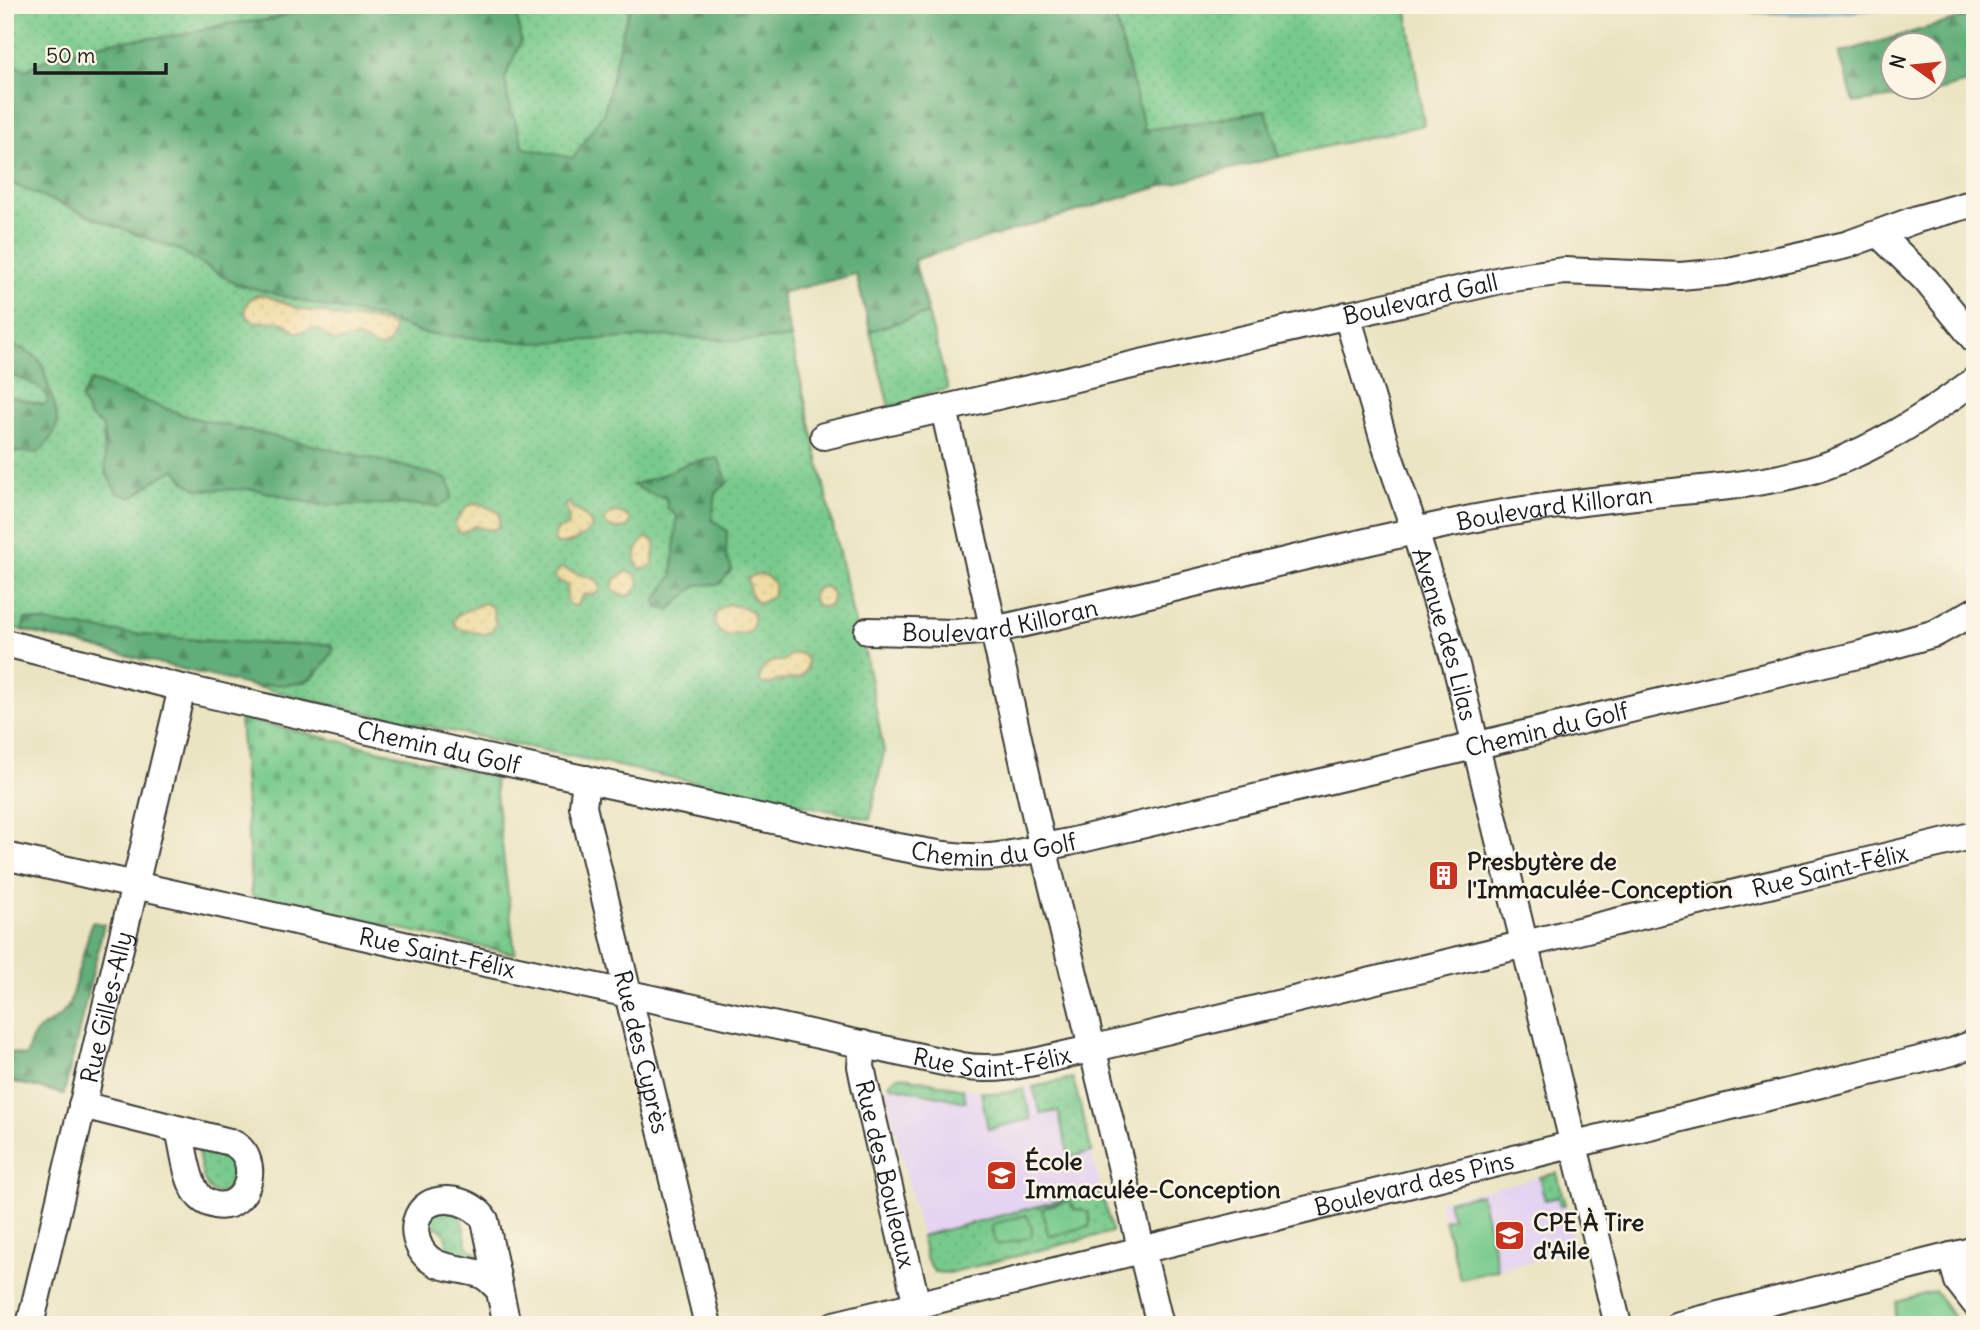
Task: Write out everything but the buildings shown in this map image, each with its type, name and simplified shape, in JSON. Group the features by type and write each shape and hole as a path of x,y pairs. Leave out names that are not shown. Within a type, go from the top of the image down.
{"street":[{"name":"Boulevard Gall","path":"824,436 1505,279 1544,272 1680,276 1725,272 1846,245 1917,219 1975,203"},
{"path":"1881,233 1932,287 1975,340"},
{"name":"Avenue des Lilas","path":"1347,315 1385,444 1450,644 1618,1325"},
{"name":"Boulevard Killoran","path":"868,631 954,633 993,630 1415,531 1511,512 1737,485 1789,476 1858,452 1975,380"},
{"path":"944,409 1091,1049 1160,1325"},
{"name":"Chemin du Golf","path":"5,643 182,688 482,757 881,844 961,857 992,857 1044,848 1910,641 1936,633 1975,611"},
{"name":"Rue Gilles-Ally","path":"30,1325 182,688"},
{"name":"Rue des Cyprès","path":"586,779 583,807 708,1325"},
{"name":"Rue Saint-Félix","path":"5,856 310,925 986,1069 1009,1067 1091,1049 1975,835"},
{"name":"Rue des Bouleaux","path":"863,1044 861,1066 864,1081 917,1305"},
{"name":"Boulevard des Pins","path":"834,1325 1967,1049"},
{"path":"82,1105 179,1130"},
{"path":"1679,1325 1963,1253 1958,1281 1975,1303"},
{"path":"499,1289 507,1325"}],"shaded area":[{"name":"École Immaculée-Conception","path":"902,1076 991,1094 1073,1078 1112,1232 949,1273 934,1272 927,1260 887,1095 888,1085 895,1078"},
{"name":"CPE À Tire d'Aile","path":"1557,1173 1576,1251 1460,1279 1439,1201"}],"green space":[{"path":"5,5 713,5 854,620 866,657 884,752 870,819 370,714 5,626"},
{"path":"315,5 515,5 521,41 505,78 508,99 524,148 573,158 604,112 631,5 1112,5 1145,130 1266,110 1279,157 1155,188 914,260 928,313 870,331 856,274 781,293 791,338 738,341 665,336 534,343 425,334 378,317 236,284 179,250 5,181 5,55 24,71 51,57 110,42 181,35 226,24 269,20"},
{"path":"1112,5 1406,5 1424,125 1279,157 1265,110 1145,130"},
{"path":"1975,14 1975,81 1948,88 1948,32 1912,32"},
{"path":"1878,42 1878,100 1854,103 1839,53"},
{"path":"928,313 948,389 889,407 870,331"},
{"path":"5,343 33,355 40,361 44,371 57,423 52,437 38,453 5,451 5,395 43,405 48,402 43,391 37,386 5,373"},
{"path":"91,381 189,417 439,476 448,480 451,499 440,506 319,505 254,489 199,490 185,482 176,469 157,479 132,498 117,493 106,473 103,427 89,416 81,398"},
{"path":"718,458 728,482 716,493 712,520 727,531 726,556 732,569 720,584 697,585 669,610 658,608 656,600 672,576 677,516 667,508 666,498 632,485 688,463"},
{"path":"25,619 177,638 330,644 334,649 320,671 306,681 264,685 260,688 22,630"},
{"path":"240,718 494,777 515,954 252,896"},
{"path":"92,922 104,924 64,1094 5,1080 5,1051 26,1056 35,1034 60,1016 69,1005"},
{"path":"902,1076 963,1089 966,1102 889,1084"},
{"path":"1073,1078 1092,1152 1069,1157 1058,1111 1041,1114 1033,1087"},
{"path":"1024,1089 1031,1119 988,1129 981,1092 998,1094"},
{"path":"201,1148 234,1157 237,1170 235,1179 224,1192 214,1192 206,1184 198,1150"},
{"path":"1557,1173 1565,1205 1560,1206 1558,1197 1545,1200 1539,1177"},
{"path":"1101,1190 1112,1232 949,1273 934,1272 927,1260 921,1236","holes":["1073,1205 1074,1209 1088,1212 1089,1226 1051,1236"]},
{"path":"1481,1194 1498,1270 1460,1279 1444,1220 1452,1218 1448,1201"},
{"path":"1069,1201 1074,1209 1088,1212 1089,1226 1051,1236 1042,1210"},
{"path":"443,1209 461,1215 467,1245 485,1257 485,1262 450,1256 443,1232 429,1224 432,1212"},
{"path":"1026,1215 1031,1226 1031,1237 998,1245 993,1235 993,1224"},
{"path":"1935,1291 1959,1325 1894,1325 1897,1302"}],"sand":[{"path":"257,295 267,296 302,310 323,312 343,319 364,318 389,324 394,328 392,337 388,344 380,348 356,337 335,342 318,329 297,333 279,322 254,321 246,315 245,308 249,300"},
{"path":"478,503 498,512 498,527 489,529 475,526 462,533 457,531 455,523 467,506"},
{"path":"568,503 572,509 587,518 592,527 576,540 557,544 554,540 557,530 569,524"},
{"path":"612,512 623,514 631,521 627,528 614,528 603,521"},
{"path":"645,538 653,540 655,545 653,563 648,568 639,568 636,552"},
{"path":"561,568 594,579 600,583 600,591 593,595 584,594 576,606 569,604 567,585 554,576"},
{"path":"626,572 633,573 639,580 636,590 627,596 613,589 615,580"},
{"path":"758,574 770,579 775,588 770,597 758,603 751,595 748,578"},
{"path":"823,587 830,590 833,597 830,604 823,607 816,604 813,597 816,590"},
{"path":"484,603 492,609 496,624 489,633 456,628 454,621 457,615"},
{"path":"729,604 750,610 754,622 748,633 730,637 716,626 715,615"},
{"path":"796,653 807,660 805,671 799,678 778,680 769,684 760,682 763,668"}],"water":[{"path":"1656,5 1906,5 1875,10 1781,14"}],"place":[{"name":"Presbytère de l'Immaculée-Conception","path":"1444,875"},
{"name":"École Immaculée-Conception","path":"1002,1175"},
{"name":"CPE À Tire d'Aile","path":"1510,1236"}]}
